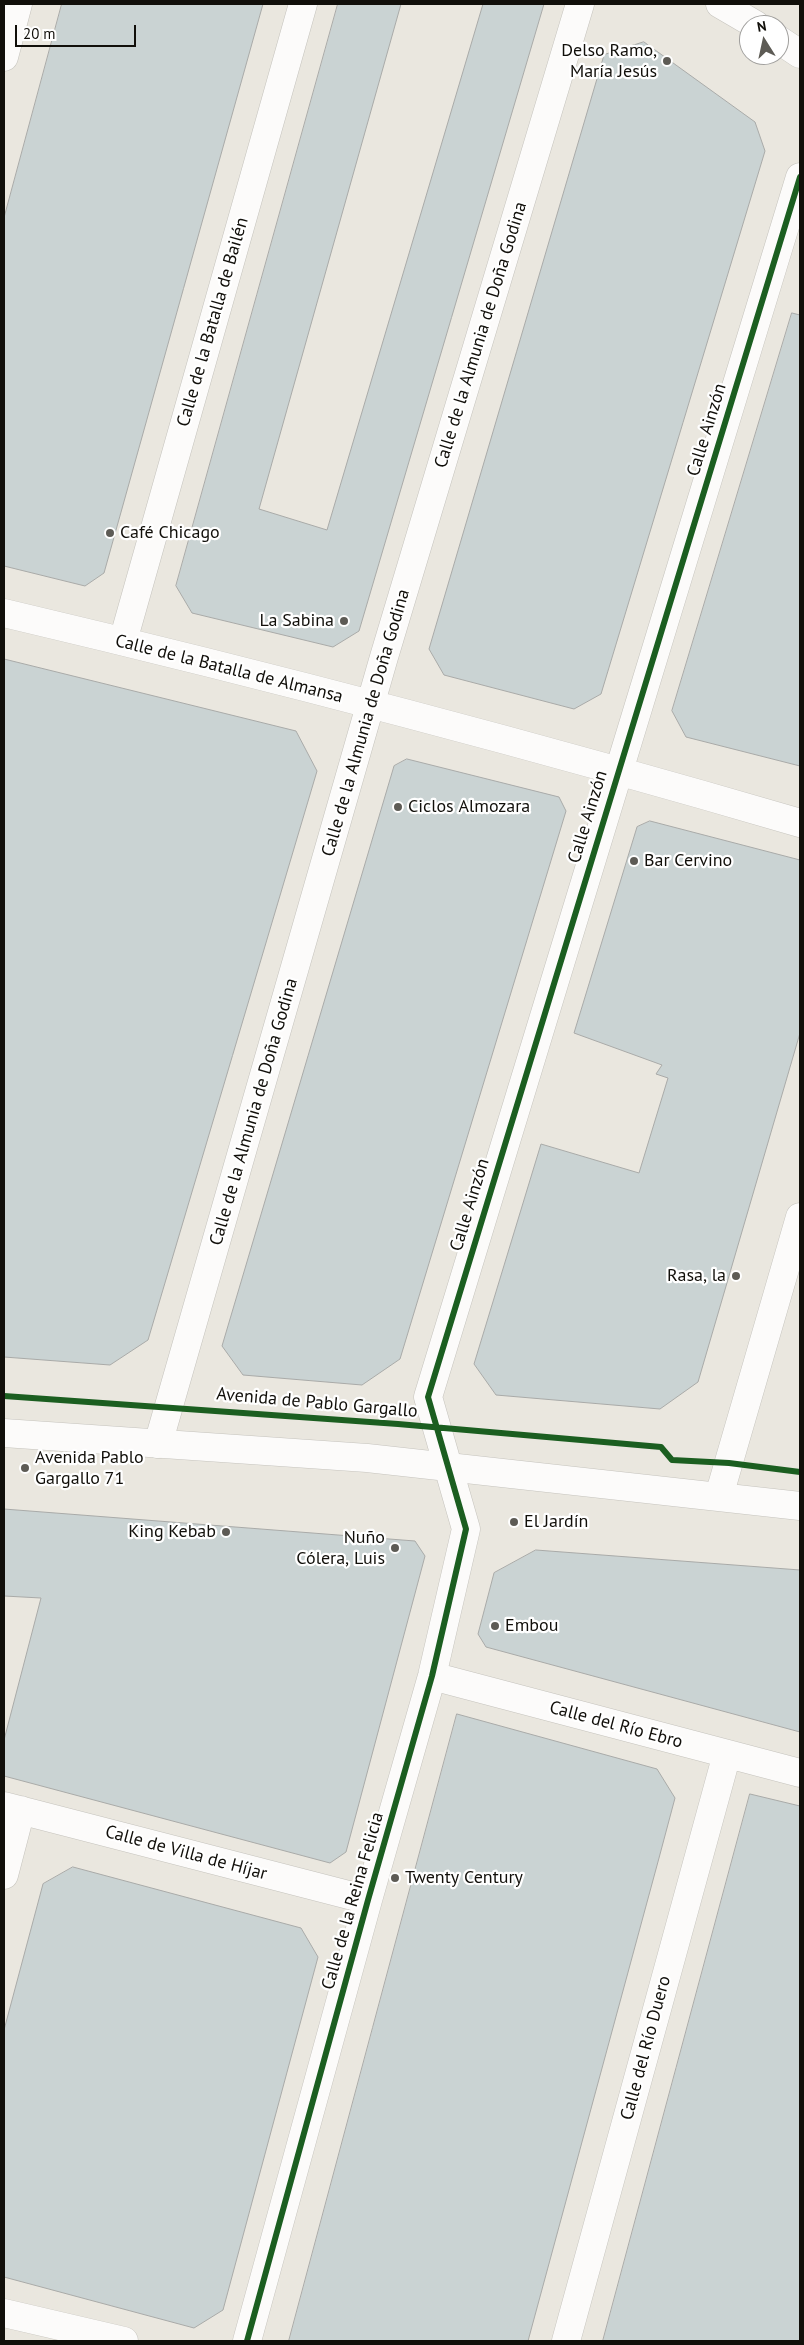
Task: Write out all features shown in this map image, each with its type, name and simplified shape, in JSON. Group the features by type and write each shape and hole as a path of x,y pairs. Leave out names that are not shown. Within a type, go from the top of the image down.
{"street":[{"path":"4,57 18,4"},
{"name":"Calle de la Batalla de Bailén","path":"123,641 303,4"},
{"name":"Calle de la Almunia de Doña Godina","path":"158,1444 371,705 580,4"},
{"path":"720,4 739,15"},
{"path":"789,47 800,54"},
{"name":"Calle Ainzón","path":"448,1467 428,1397 800,177"},
{"name":"Calle de la Batalla de Almansa","path":"4,613 123,641 618,770 800,823"},
{"path":"719,1496 800,1217"},
{"path":"4,1433 367,1458 800,1506"},
{"name":"Calle de la Reina Felicia","path":"247,2341 368,1900 432,1676 466,1529 448,1467"},
{"name":"Calle del Río Ebro","path":"432,1676 800,1773"},
{"name":"Calle del Río Duero","path":"566,2341 727,1754"},
{"path":"4,1875 12,1808"},
{"name":"Calle de Villa de Híjar","path":"12,1808 368,1900"},
{"path":"4,2313 124,2341"}],"building":[{"path":"62,4 263,4 104,573 85,586 4,566 4,218"},
{"path":"338,4 401,4 259,509 327,530 483,4 544,4 359,631 333,647 192,613 176,586"},
{"path":"644,42 755,122 765,151 601,694 574,709 444,675 429,649 604,55"},
{"path":"792,313 800,315 800,766 686,737 672,711"},
{"path":"4,659 296,731 317,771 148,1340 110,1365 4,1357"},
{"path":"407,759 559,797 566,811 400,1359 362,1385 243,1375 222,1346 394,766"},
{"path":"650,821 800,860 800,1033 698,1382 660,1409 496,1395 474,1364 541,1144 639,1173 668,1078 656,1074 662,1065 574,1033 637,827"},
{"path":"4,1509 415,1541 425,1556 346,1852 330,1863 4,1776 4,1740 41,1598 4,1596"},
{"path":"536,1550 800,1570 800,1732 486,1647 478,1634 494,1573"},
{"path":"457,1714 657,1769 675,1798 659,1858 528,2341 289,2341"},
{"path":"750,1794 800,1806 800,2341 603,2341"},
{"path":"73,1867 301,1928 318,1957 223,2310 194,2328 4,2277 4,2030 43,1884"}],"cycle path":[{"path":"247,2341 368,1900 432,1676 466,1529 428,1397 800,177"},
{"name":"Avenida de Pablo Gargallo","path":"4,1396 398,1424 661,1447 672,1460 729,1463 800,1472"}],"place":[{"name":"Delso Ramo, María Jesús","path":"667,61"},
{"name":"Café Chicago","path":"110,533"},
{"name":"La Sabina","path":"344,621"},
{"name":"Ciclos Almozara","path":"398,807"},
{"name":"Bar Cervino","path":"634,861"},
{"name":"Rasa, la","path":"736,1276"},
{"name":"Avenida Pablo Gargallo 71","path":"25,1468"},
{"name":"El Jardín","path":"514,1522"},
{"name":"King Kebab","path":"226,1532"},
{"name":"Nuño Cólera, Luis","path":"395,1548"},
{"name":"Embou","path":"495,1626"},
{"name":"Twenty Century","path":"395,1878"}]}
